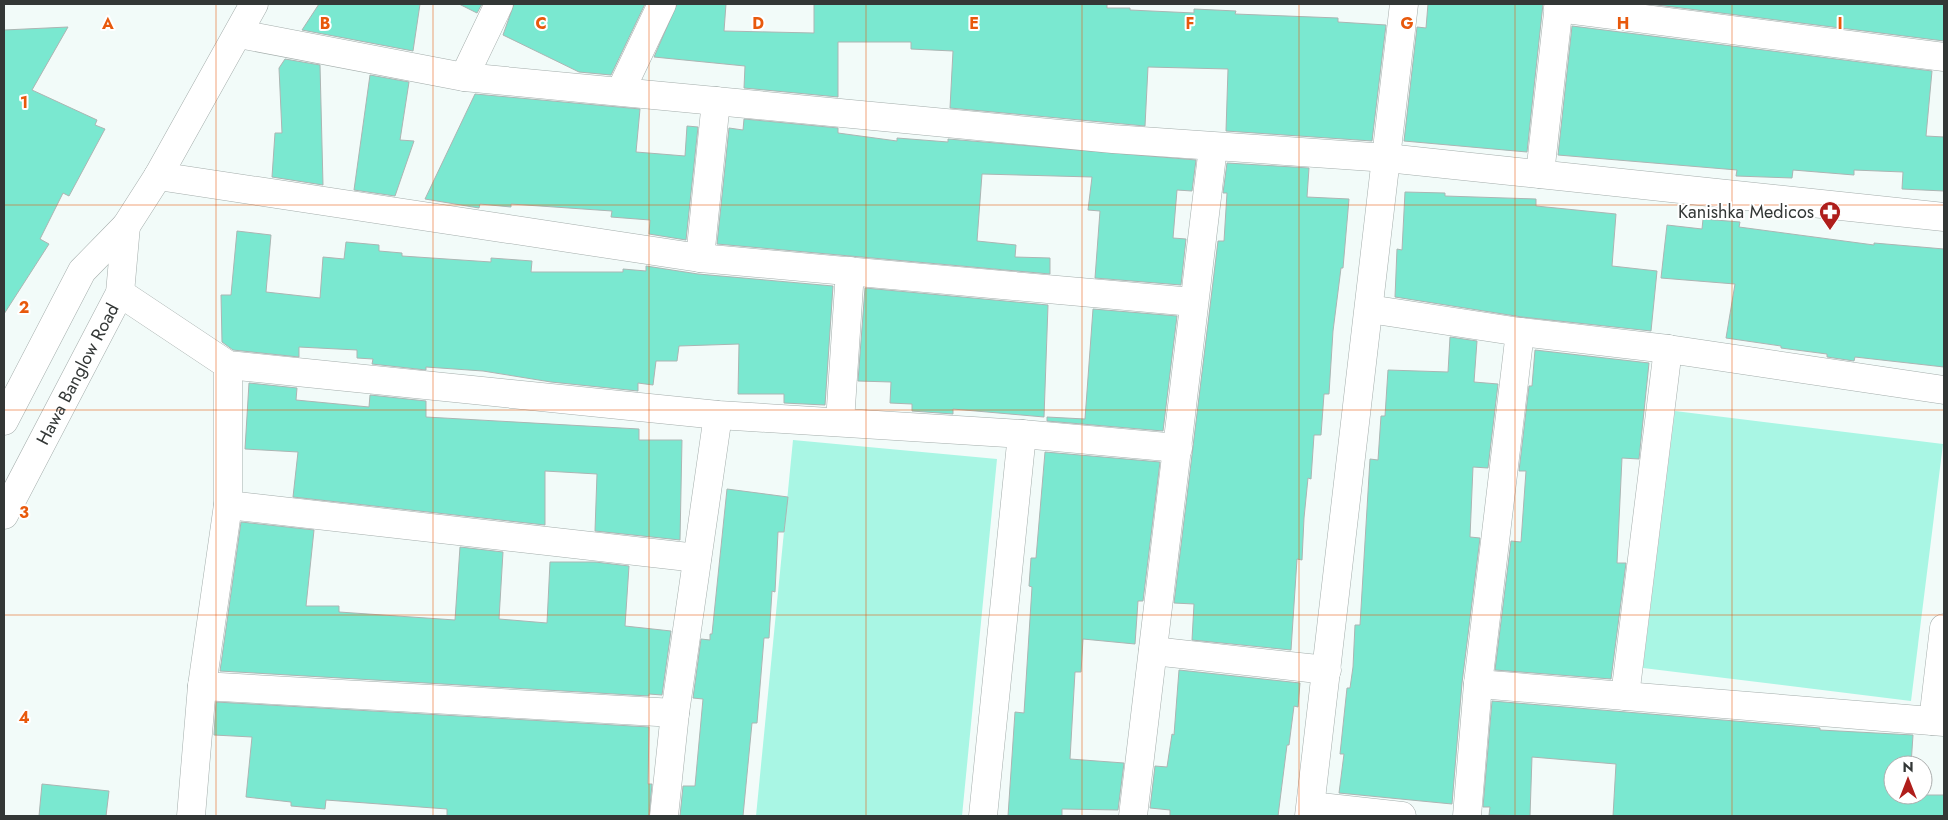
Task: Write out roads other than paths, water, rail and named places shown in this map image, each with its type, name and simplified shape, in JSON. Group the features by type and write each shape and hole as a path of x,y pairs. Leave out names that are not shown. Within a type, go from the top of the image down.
{"street":[{"name":"Hawa Banglow Road","path":"4,421 82,271 126,226 158,176 254,4"},
{"path":"464,76 499,4"},
{"path":"621,90 662,4"},
{"path":"1402,816 1310,811 1404,4"},
{"path":"1540,174 1559,6 1944,57"},
{"path":"238,34 464,76 1213,147 1387,158 1944,217"},
{"path":"700,258 716,101"},
{"path":"1133,816 1213,147"},
{"path":"158,176 700,258 1193,302"},
{"name":"Hawa Banglow Road","path":"4,515 120,293 126,226"},
{"path":"840,422 850,270"},
{"path":"120,293 228,365 718,414 1022,434 1178,448"},
{"path":"1369,309 1520,332 1668,350 1944,390"},
{"path":"1466,816 1478,684 1520,332"},
{"path":"1625,696 1668,350"},
{"path":"191,816 202,686 228,505 228,365"},
{"path":"664,816 675,713 718,414"},
{"path":"983,816 1022,434"},
{"path":"228,505 697,558"},
{"path":"1478,684 1939,722 1944,628"},
{"path":"1153,651 1326,670"},
{"path":"202,686 675,713"}],"place":[{"name":"Kanishka Medicos","path":"1830,231"}]}
